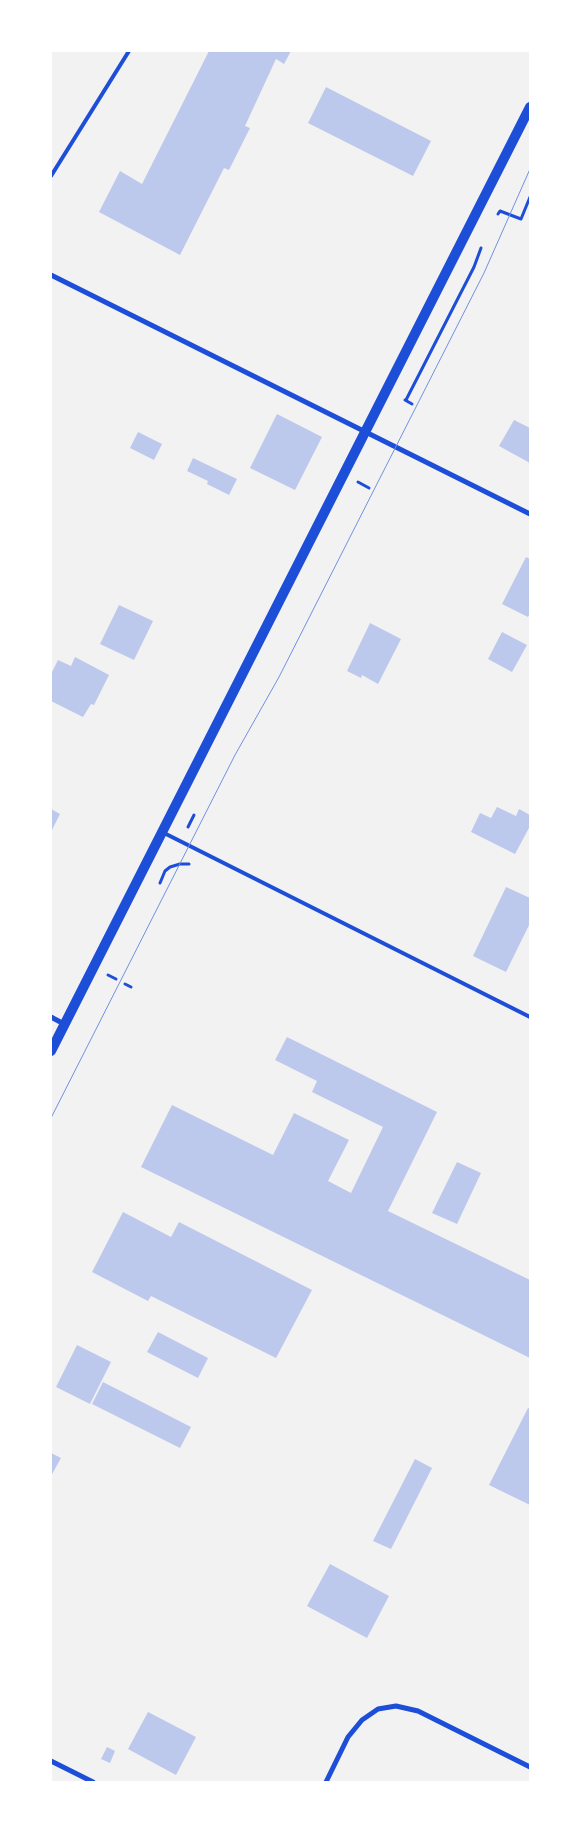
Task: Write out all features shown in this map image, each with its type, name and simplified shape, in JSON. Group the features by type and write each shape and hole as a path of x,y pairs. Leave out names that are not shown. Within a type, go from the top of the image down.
{"main road":[{"path":"51,1051 530,107"}],"street":[{"path":"51,275 530,514"},
{"path":"51,1017 65,1024"},
{"path":"326,1782 348,1737 362,1720 378,1709 396,1706 418,1711 530,1766"},
{"path":"51,1761 93,1782"}],"lane":[{"path":"51,176 129,51"},
{"path":"162,832 530,1017"}],"path":[{"path":"496,219 500,210 521,219 530,197"},
{"path":"406,400 474,267 482,246"},
{"path":"400,398 412,404"},
{"path":"358,482 369,488"},
{"path":"157,888 165,871 170,867 180,864 193,864"},
{"path":"112,977 115,970"},
{"path":"125,984 131,987"}],"building":[{"path":"209,51 291,51 284,64 276,59 245,126 250,128 229,170 224,168 180,255 99,212 120,171 142,184"},
{"path":"326,87 431,141 413,176 308,123"},
{"path":"277,414 322,437 295,490 250,468"},
{"path":"514,420 530,428 530,463 499,446"},
{"path":"138,432 162,444 154,460 130,448"},
{"path":"193,458 237,479 229,495 207,484 208,481 187,471"},
{"path":"526,557 530,559 530,613 528,617 502,604"},
{"path":"119,605 153,621 134,660 100,644"},
{"path":"370,623 401,639 378,684 362,675 361,678 347,671"},
{"path":"502,632 527,645 512,672 488,659"},
{"path":"75,657 109,675 94,705 91,704 83,717 51,701 51,674 58,660 71,666"},
{"path":"497,807 516,816 519,809 530,815 530,826 515,854 471,832 480,813 491,818"},
{"path":"51,809 60,814 51,832"},
{"path":"506,887 530,898 530,923 506,972 473,956"},
{"path":"287,1037 437,1112 388,1211 530,1280 530,1358 141,1167 172,1105 273,1155 294,1113 349,1140 328,1181 351,1193 383,1127 312,1092 317,1081 275,1060"},
{"path":"457,1162 481,1173 457,1224 432,1213"},
{"path":"123,1212 171,1237 179,1222 312,1290 276,1358 151,1296 148,1301 92,1272"},
{"path":"158,1332 208,1358 198,1378 147,1352"},
{"path":"77,1345 111,1362 90,1404 56,1387"},
{"path":"103,1382 191,1427 180,1448 92,1404"},
{"path":"528,1408 530,1409 530,1505 489,1485"},
{"path":"51,1453 61,1458 51,1476"},
{"path":"415,1459 432,1468 391,1549 373,1541"},
{"path":"330,1564 389,1596 367,1638 307,1606"},
{"path":"148,1712 196,1737 176,1775 128,1749"},
{"path":"107,1747 115,1751 110,1763 101,1759"}],"tram line":[{"path":"51,1118 235,755 279,677 484,273 530,169"}]}
